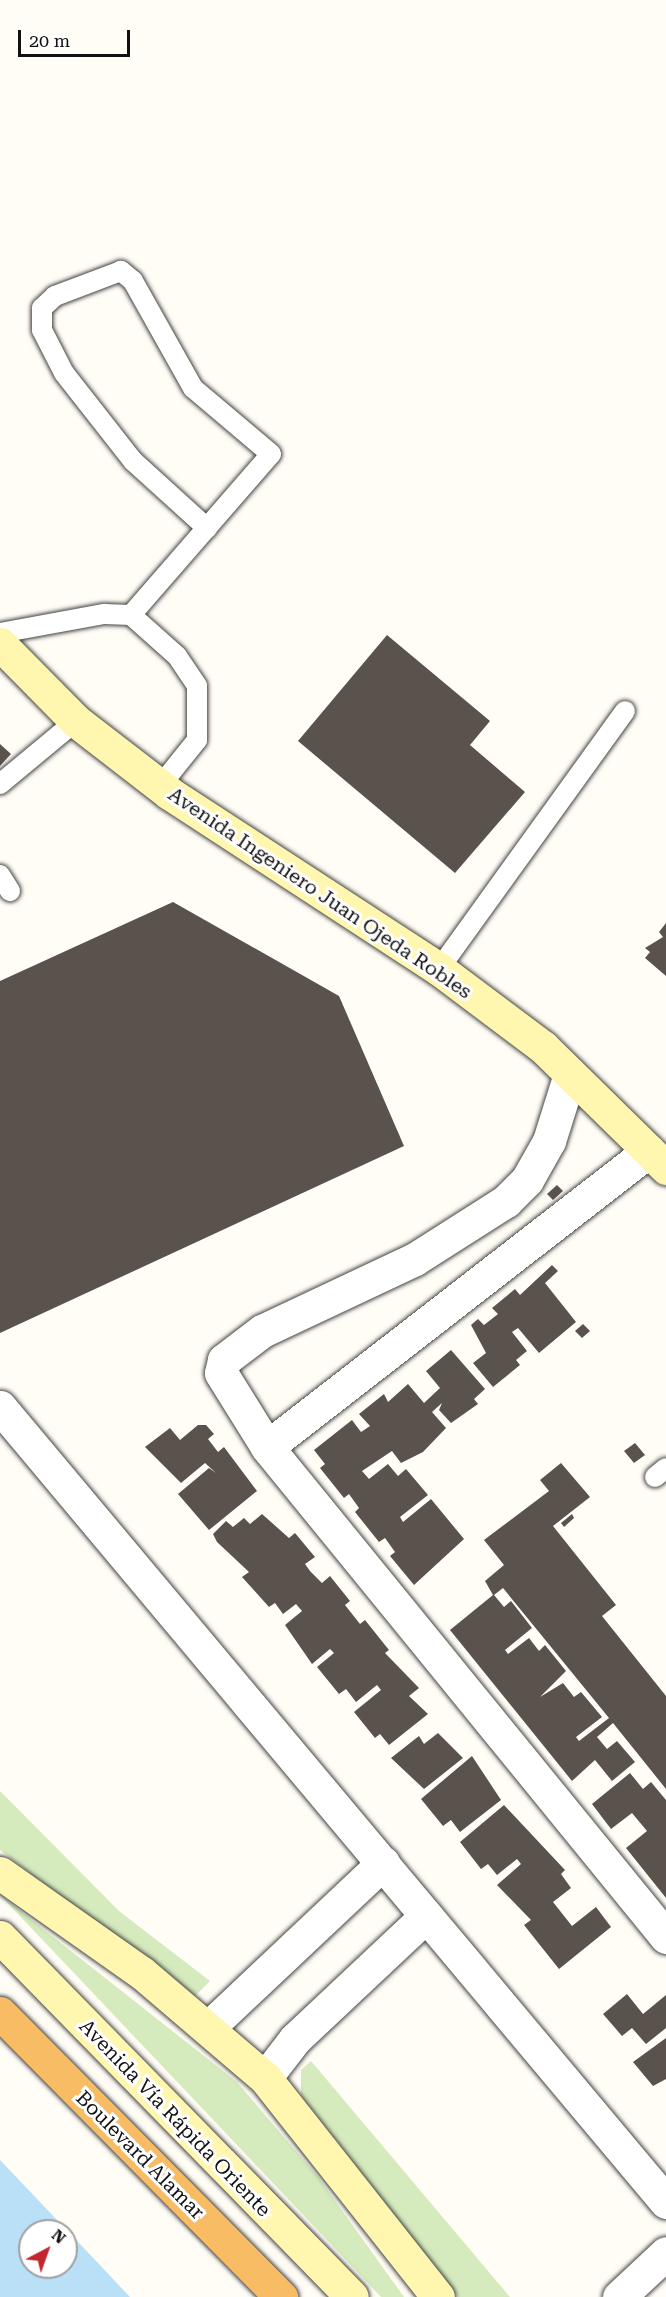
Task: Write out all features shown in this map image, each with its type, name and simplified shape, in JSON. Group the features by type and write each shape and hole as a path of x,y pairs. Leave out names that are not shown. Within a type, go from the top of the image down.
{"highway":[{"name":"Boulevard Alamar","path":"0,2013 281,2297"}],"main road":[{"name":"Avenida Ingeniero Juan Ojeda Robles","path":"0,644 76,721 160,786 439,969 570,1074 657,1160"},
{"path":"0,1873 210,2026 265,2078 438,2297"},
{"name":"Avenida Vía Rápida Oriente","path":"0,1937 352,2297"}],"street":[{"path":"570,1074 549,1142 527,1180 506,1201 415,1259 262,1331 224,1360 221,1373 226,1387 267,1446 666,1936"},
{"path":"267,1446 657,1160"},
{"path":"0,1407 666,2202"},
{"path":"210,2026 383,1863"},
{"path":"265,2078 295,2039 426,1916"},
{"path":"619,2297 666,2253"}],"lane":[{"path":"131,615 207,528 271,454 193,388 133,281 121,271 55,296 42,308 42,330 64,373 125,453 207,528"},
{"path":"0,633 104,614 131,615 177,656 198,687 197,740 160,786"},
{"path":"439,969 625,711"},
{"path":"0,784 76,721"}],"green space":[{"path":"0,1791 119,1911 210,1981 194,1997 0,1850"},
{"path":"0,1895 237,2082 318,2177 404,2297 381,2297"},
{"path":"311,2061 510,2297 458,2297 301,2095 301,2070"}],"water":[{"path":"0,2160 56,2219 18,2219 18,2279 78,2279 78,2242 130,2297 0,2297"}],"building":[{"path":"387,635 490,721 470,745 525,792 455,873 298,741"},
{"path":"0,744 11,754 0,766"},
{"path":"173,902 339,996 404,1146 0,1333 0,981"},
{"path":"666,923 666,976 645,958 650,952 645,948 663,937 659,932"},
{"path":"557,1185 563,1191 553,1200 547,1194"},
{"path":"552,1265 558,1271 545,1283 576,1322 539,1353 518,1328 512,1332 527,1351 516,1360 520,1365 493,1387 473,1363 486,1353 471,1325 478,1319 484,1325 498,1314 492,1308 515,1289 520,1295"},
{"path":"583,1324 590,1331 582,1338 575,1331"},
{"path":"451,1350 485,1389 474,1399 478,1404 451,1423 439,1410 442,1403 432,1412 446,1428 423,1452 401,1463 392,1451 362,1471 369,1479 388,1464 398,1476 406,1469 428,1495 400,1517 403,1522 431,1499 464,1539 414,1585 390,1556 395,1552 385,1538 379,1542 355,1512 359,1508 349,1494 344,1498 320,1468 325,1464 314,1450 352,1420 361,1432 370,1426 359,1414 384,1394 388,1402 408,1384 424,1403 440,1388 426,1371"},
{"path":"198,1425 206,1425 214,1434 208,1439 218,1452 224,1447 257,1491 209,1530 178,1494 209,1468 216,1473 205,1463 181,1483 145,1447 170,1428 180,1440"},
{"path":"635,1443 645,1455 634,1463 624,1451"},
{"path":"561,1463 590,1497 553,1526 616,1605 602,1616 666,1696 666,1789 613,1723 597,1737 607,1749 617,1741 635,1762 612,1781 595,1760 572,1781 450,1630 493,1595 485,1581 504,1565 484,1540 549,1491 540,1480","holes":["503,1588 609,1718 579,1741 576,1737 602,1717 581,1692 574,1697 563,1683 540,1697 566,1671 545,1645 539,1651 529,1638 508,1654 505,1650 532,1628 511,1601 504,1607 494,1595"]},
{"path":"262,1514 289,1538 295,1533 315,1557 305,1564 310,1571 322,1583 330,1576 350,1601 345,1605 360,1624 365,1620 389,1650 385,1653 419,1688 409,1696 428,1714 389,1745 380,1734 375,1738 354,1712 381,1690 377,1685 356,1702 346,1689 339,1694 317,1667 334,1653 330,1649 312,1664 285,1625 302,1611 296,1604 283,1614 275,1603 269,1607 242,1577 249,1572 217,1542 213,1534 226,1521 233,1527 244,1518 250,1524"},
{"path":"572,1514 574,1518 564,1527 561,1523"},
{"path":"438,1733 463,1758 424,1789 391,1758 419,1736 424,1744"},
{"path":"472,1756 501,1800 460,1832 451,1820 443,1826 421,1799"},
{"path":"630,1773 643,1789 651,1782 666,1800 666,1898 626,1848 647,1831 632,1813 611,1829 592,1804"},
{"path":"504,1805 565,1870 561,1874 571,1888 553,1902 572,1926 596,1907 611,1927 559,1969 524,1925 531,1920 497,1885 521,1864 517,1859 497,1875 488,1864 481,1869 460,1842"},
{"path":"627,1994 643,2014 666,1995 666,2028 646,2044 632,2028 622,2036 603,2014"},
{"path":"666,2038 666,2079 653,2086 633,2062"}]}
